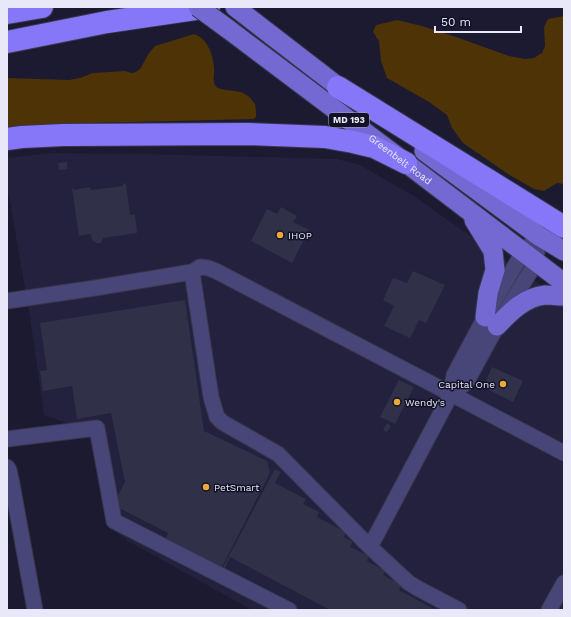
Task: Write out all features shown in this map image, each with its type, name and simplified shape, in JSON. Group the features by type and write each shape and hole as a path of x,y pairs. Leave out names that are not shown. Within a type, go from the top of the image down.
{"highway":[{"path":"7,13 42,7"},
{"path":"7,42 107,22 209,7"},
{"path":"338,87 564,227"},
{"path":"7,139 63,135 247,134 326,137 374,147 406,163"}],"main road":[{"name":"Greenbelt Road","path":"198,7 564,283"},
{"name":"Greenbelt Road","path":"235,7 338,87 539,236 564,251"},
{"path":"470,211 493,251 496,270 488,293 491,322 509,313 532,298 544,295 564,296"}],"lane":[{"path":"370,547 451,394 454,375 491,322 529,257 539,236"},
{"path":"7,301 192,272 200,267 208,268 564,453"},
{"path":"192,272 211,397 217,417 222,422 278,454 370,547 409,583 459,610"},
{"path":"7,439 97,428 114,521 289,610"},
{"path":"7,466 12,484 35,610"},
{"path":"549,610 564,583"}],"shaded area":[{"path":"564,16 564,184 557,183 544,191 534,189 508,174 463,143 452,128 447,115 429,102 387,78 381,61 379,41 373,32 376,25 397,20 422,26 509,56 525,59 534,58 542,53 545,46 544,27 548,19"},
{"path":"194,34 199,36 206,43 211,52 215,85 221,89 237,91 247,95 255,104 256,117 254,119 53,124 7,127 7,78 69,80 93,73 125,71 132,73 140,69 149,53 155,46"},
{"path":"52,153 337,159 360,165 414,196 527,276 564,299 564,610 252,610 128,541 112,529 94,433 44,415 30,317 7,185 7,158"}],"building":[{"path":"67,162 67,169 59,170 58,163"},
{"path":"126,183 130,215 135,214 137,233 103,238 101,243 96,243 92,240 91,234 79,236 72,188 74,188 74,190 90,187 91,190 123,186 123,184"},
{"name":"IHOP","path":"281,207 297,216 293,222 309,230 292,263 251,241 267,209 277,214"},
{"path":"413,271 445,285 426,323 419,320 410,338 384,326 394,306 383,300 393,278 407,283"},
{"path":"185,300 204,431 267,461 270,473 222,567 166,538 168,533 119,508 117,497 125,482 111,413 77,419 72,386 43,391 40,371 47,370 40,323"},
{"name":"Capital One","path":"492,367 523,381 513,402 483,387"},
{"name":"Wendy's","path":"399,380 414,387 395,424 380,417"},
{"path":"387,423 391,426 387,432 383,430"},
{"path":"275,469 281,472 275,483 306,499 303,504 319,512 317,517 346,532 344,537 353,542 350,547 369,556 367,561 385,571 383,575 402,585 399,590 434,609 439,610 330,610 230,557 225,568 223,567"}],"place":[{"name":"IHOP","path":"280,235"},
{"name":"Capital One","path":"503,384"},
{"name":"Wendy's","path":"397,402"},
{"name":"PetSmart","path":"206,487"}]}
